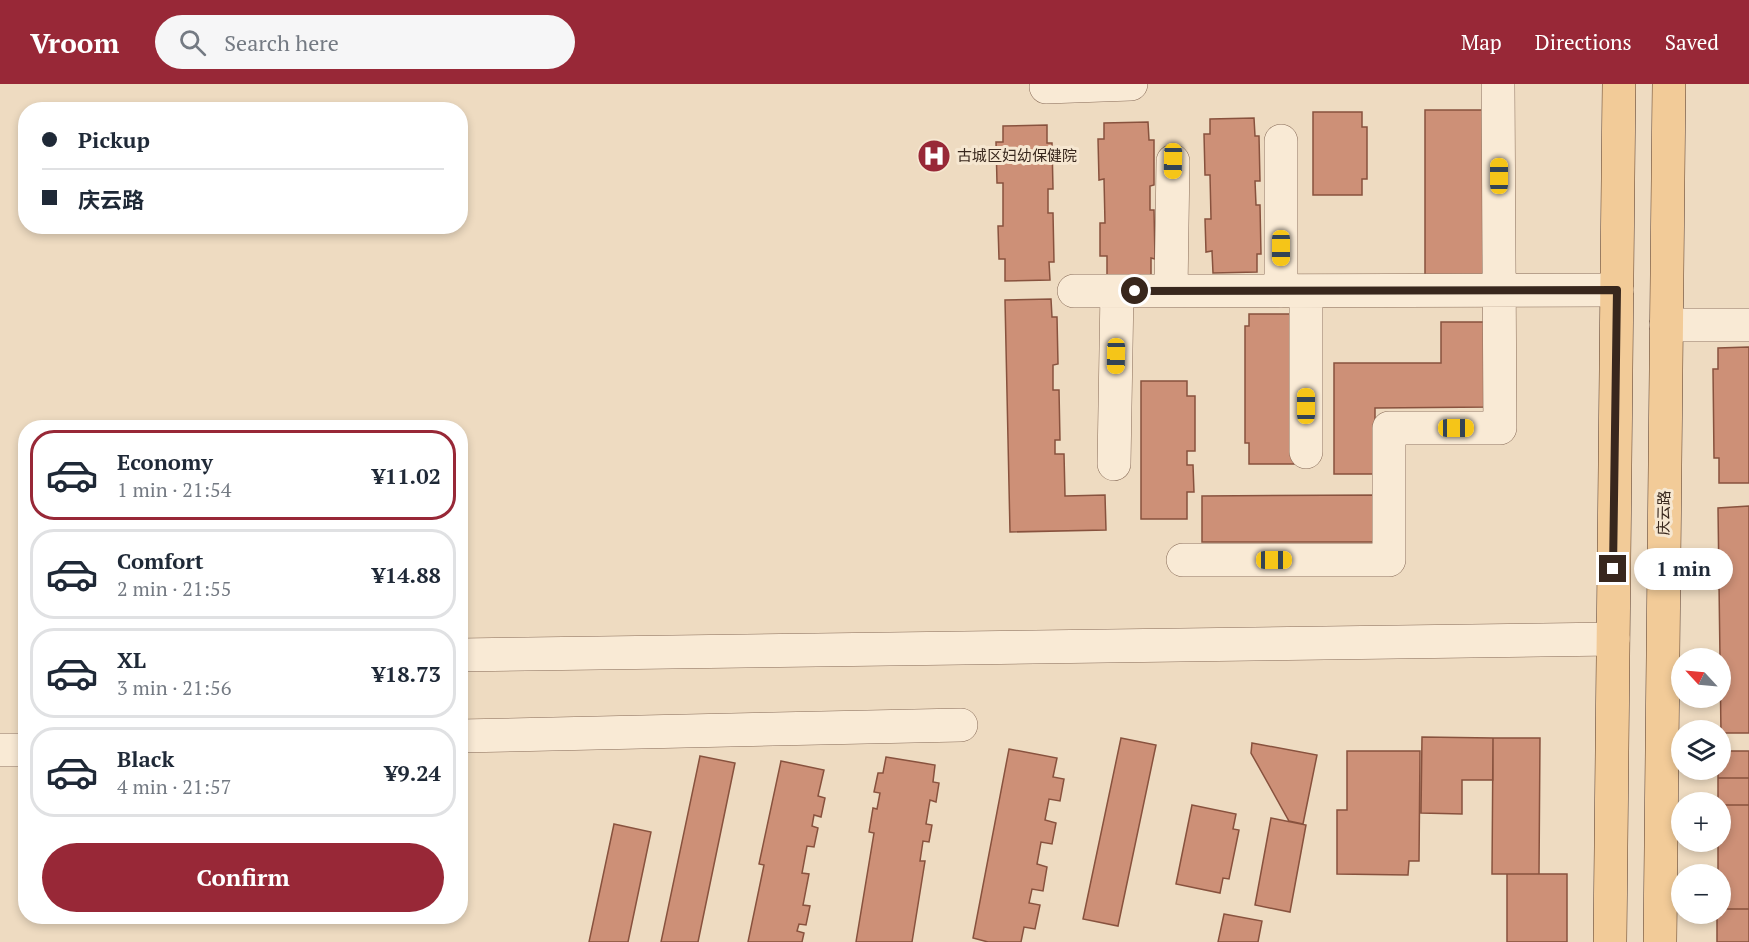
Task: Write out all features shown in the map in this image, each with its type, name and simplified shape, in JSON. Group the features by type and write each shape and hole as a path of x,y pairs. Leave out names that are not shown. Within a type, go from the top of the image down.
{"main road":[{"path":"1610,942 1619,84"},
{"name":"庆云路","path":"1660,942 1669,84"}],"street":[{"path":"1046,87 1131,84"},
{"path":"1183,560 1389,560 1389,428 1500,428 1498,84"},
{"path":"1281,141 1306,452"},
{"path":"1171,291 1173,161"},
{"path":"1074,291 1617,290"},
{"path":"1114,464 1117,291"},
{"path":"1666,325 1749,325"},
{"path":"468,654 1612,639"},
{"path":"468,736 961,725"},
{"path":"0,750 18,750"}],"building":[{"path":"1425,110 1486,110 1486,277 1425,278"},
{"path":"1313,112 1362,112 1362,127 1367,127 1367,179 1362,179 1362,195 1313,195"},
{"path":"1254,118 1255,136 1259,136 1260,181 1255,181 1256,205 1260,205 1261,254 1257,254 1257,272 1213,273 1212,251 1206,252 1205,219 1211,219 1210,175 1205,175 1204,134 1210,134 1210,119"},
{"path":"1148,122 1149,140 1154,140 1154,185 1150,186 1150,210 1154,210 1155,259 1151,258 1151,277 1107,278 1107,256 1100,256 1100,223 1105,223 1104,179 1099,180 1098,139 1104,139 1104,123"},
{"path":"1047,125 1047,143 1052,143 1053,189 1048,189 1048,213 1053,213 1054,262 1049,262 1050,280 1005,281 1005,259 999,259 998,226 1003,226 1003,183 997,183 996,142 1003,142 1003,126"},
{"path":"1051,299 1052,317 1057,317 1058,364 1053,365 1053,390 1059,390 1060,440 1055,440 1055,454 1064,454 1065,496 1105,495 1106,530 1010,532 1005,300"},
{"path":"1249,314 1293,314 1294,464 1249,464 1249,443 1245,443 1245,326 1249,326"},
{"path":"1441,322 1489,322 1489,407 1375,408 1375,474 1334,474 1334,363 1441,363"},
{"path":"1749,347 1749,483 1719,483 1719,458 1714,458 1713,369 1718,369 1718,348"},
{"path":"1141,381 1187,381 1187,396 1195,396 1195,451 1187,451 1187,465 1193,465 1194,492 1187,492 1187,519 1141,519"},
{"path":"1380,495 1380,542 1202,542 1202,496"},
{"path":"1749,506 1749,733 1731,733 1731,720 1721,720 1721,708 1731,708 1731,648 1720,648 1718,508"},
{"path":"1422,737 1493,738 1493,780 1462,780 1462,814 1421,813"},
{"path":"1121,738 1156,745 1118,926 1083,919"},
{"path":"1493,738 1540,738 1539,874 1492,874"},
{"path":"1252,743 1317,755 1303,824 1289,821 1251,753"},
{"path":"1009,749 1057,758 1053,777 1064,779 1060,801 1049,799 1045,820 1056,823 1052,844 1041,842 1037,864 1047,867 1043,891 1032,889 1029,903 1040,905 1035,929 1024,927 1021,942 988,942 973,938"},
{"path":"1347,751 1420,751 1419,861 1409,861 1408,875 1337,874 1337,810 1347,810"},
{"path":"1731,751 1749,751 1749,778 1731,778"},
{"path":"700,756 735,763 698,942 661,942"},
{"path":"886,757 935,765 933,782 939,783 936,802 930,800 926,824 932,825 929,842 923,841 920,861 925,861 912,942 856,942 874,833 869,832 873,808 877,809 880,793 874,792 878,773 883,773"},
{"path":"781,761 824,770 818,796 825,798 821,817 814,815 812,826 818,828 814,847 807,846 802,873 809,874 803,905 810,906 806,925 799,924 797,931 804,933 802,942 748,942 764,865 759,864"},
{"path":"1749,778 1749,805 1731,805 1731,792 1718,792 1718,780"},
{"path":"1192,805 1236,814 1233,829 1239,830 1229,879 1223,878 1220,893 1176,884"},
{"path":"1731,805 1749,805 1749,909 1731,909 1731,864 1718,864 1718,852 1731,852"},
{"path":"1271,818 1306,825 1290,912 1255,905"},
{"path":"614,824 651,832 628,942 589,942"},
{"path":"1507,874 1567,874 1567,942 1507,942"},
{"path":"1731,909 1749,909 1749,942 1717,942 1717,924 1731,924"},
{"path":"1224,914 1262,921 1258,942 1218,942"}],"place":[{"name":"古城区妇幼保健院","path":"934,156"}],"route":[{"path":"1135,291 1617,290 1613,569"}]}
